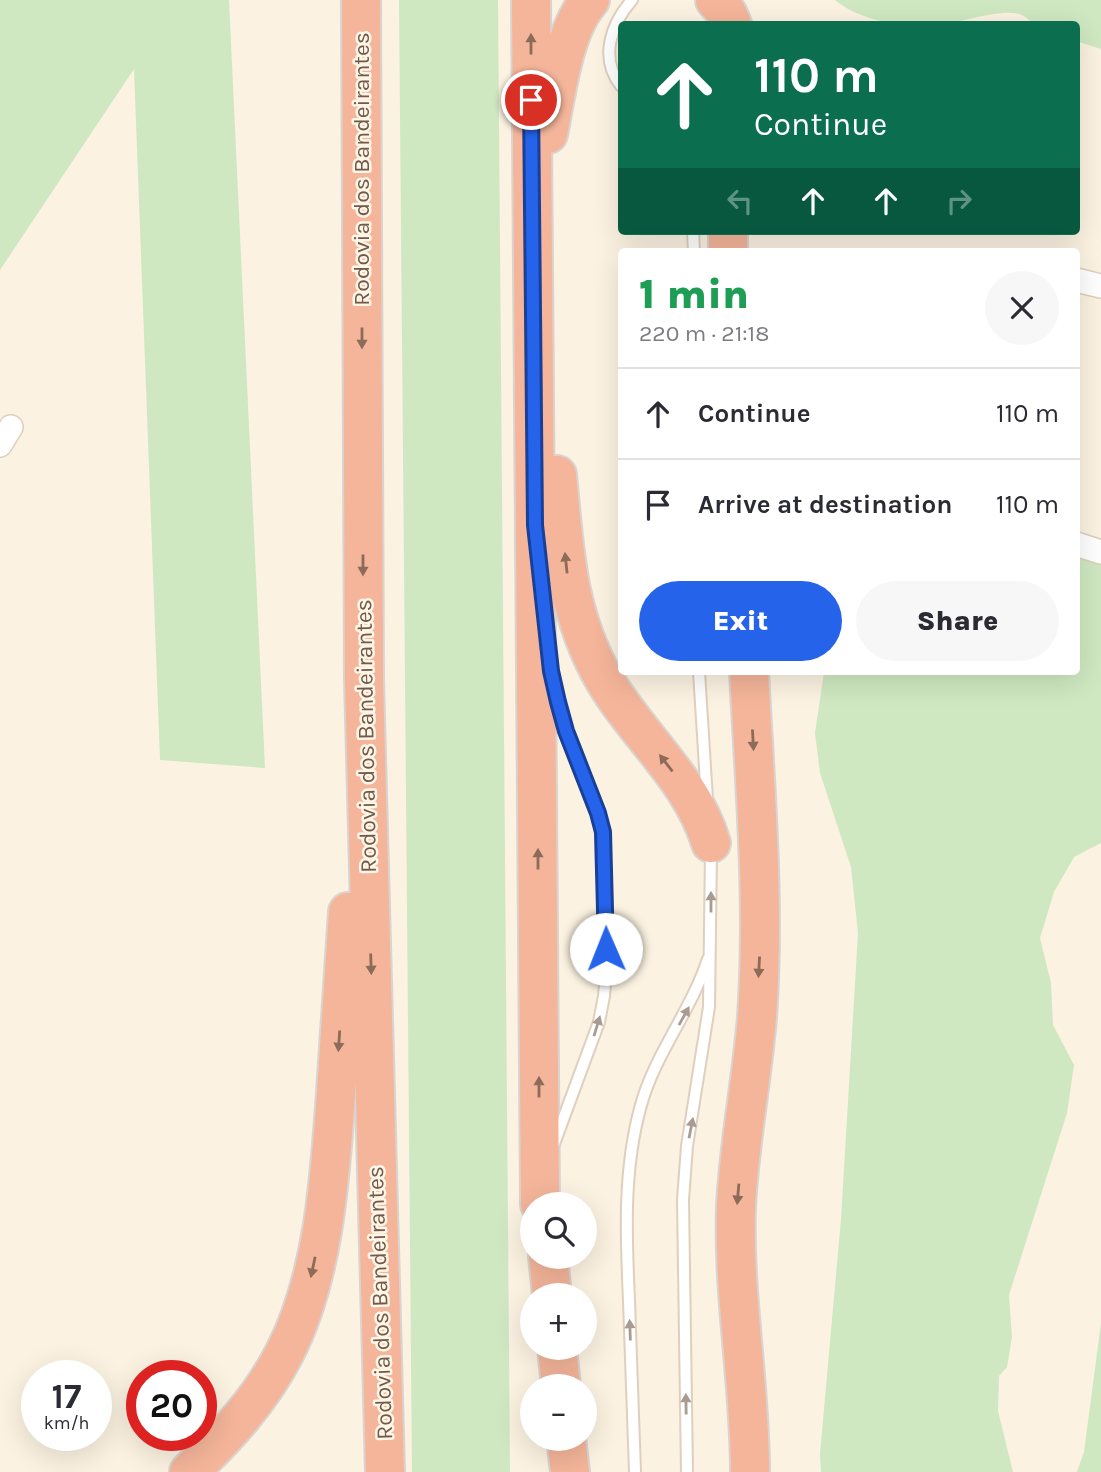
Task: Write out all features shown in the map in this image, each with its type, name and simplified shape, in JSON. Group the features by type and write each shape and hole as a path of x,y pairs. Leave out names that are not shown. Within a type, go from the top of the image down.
{"highway":[{"name":"Rodovia dos Bandeirantes","path":"361,0 364,680 385,1472"},
{"path":"531,0 541,1192"},
{"path":"590,0 576,20 558,82 532,224 568,580 580,629 604,678 619,702 688,791 698,808 711,843"},
{"path":"715,0 727,12 731,21"},
{"path":"750,675 759,858 760,953 757,1018 736,1206 736,1267 752,1460"},
{"path":"189,1472 221,1442 257,1399 286,1351 306,1299 314,1266 330,1177 364,680"},
{"path":"542,1451 542,1472"},
{"path":"568,1451 570,1472"}],"street":[{"path":"1080,281 1101,286"},
{"path":"1080,545 1101,552"}],"lane":[{"path":"618,21 632,0"},
{"path":"618,21 608,44 611,67 618,80"},
{"path":"535,525 548,644"},
{"path":"543,1192 599,1022 606,972 603,832 566,731 551,671"},
{"path":"687,1472 682,1200 687,1146 709,1007 711,948 711,843 699,675"},
{"path":"635,1472 626,1213 633,1139 641,1102 656,1066 689,1007 711,948"}],"green space":[{"path":"0,0 229,0 265,768 160,760 134,69 0,270"},
{"path":"399,0 498,0 510,1472 412,1472"},
{"path":"835,0 1101,0 1101,49 1080,42 1080,21 1031,21 1022,15 1011,13 958,21 882,21 846,8"},
{"path":"1080,542 1101,549 1101,843 1074,857 1054,892 1040,938 1051,983 1053,1025 1074,1065 1067,1113 1009,1295 1012,1337 1007,1367 999,1376 998,1411 1013,1472 821,1472 820,1454 841,1219 858,933 851,867 820,773 815,733 824,675 1080,675"},
{"path":"1101,1323 1101,1472 1077,1472 1084,1452"}],"route":[{"path":"531,100 535,525 551,671 566,731 603,832 606,949"}]}
